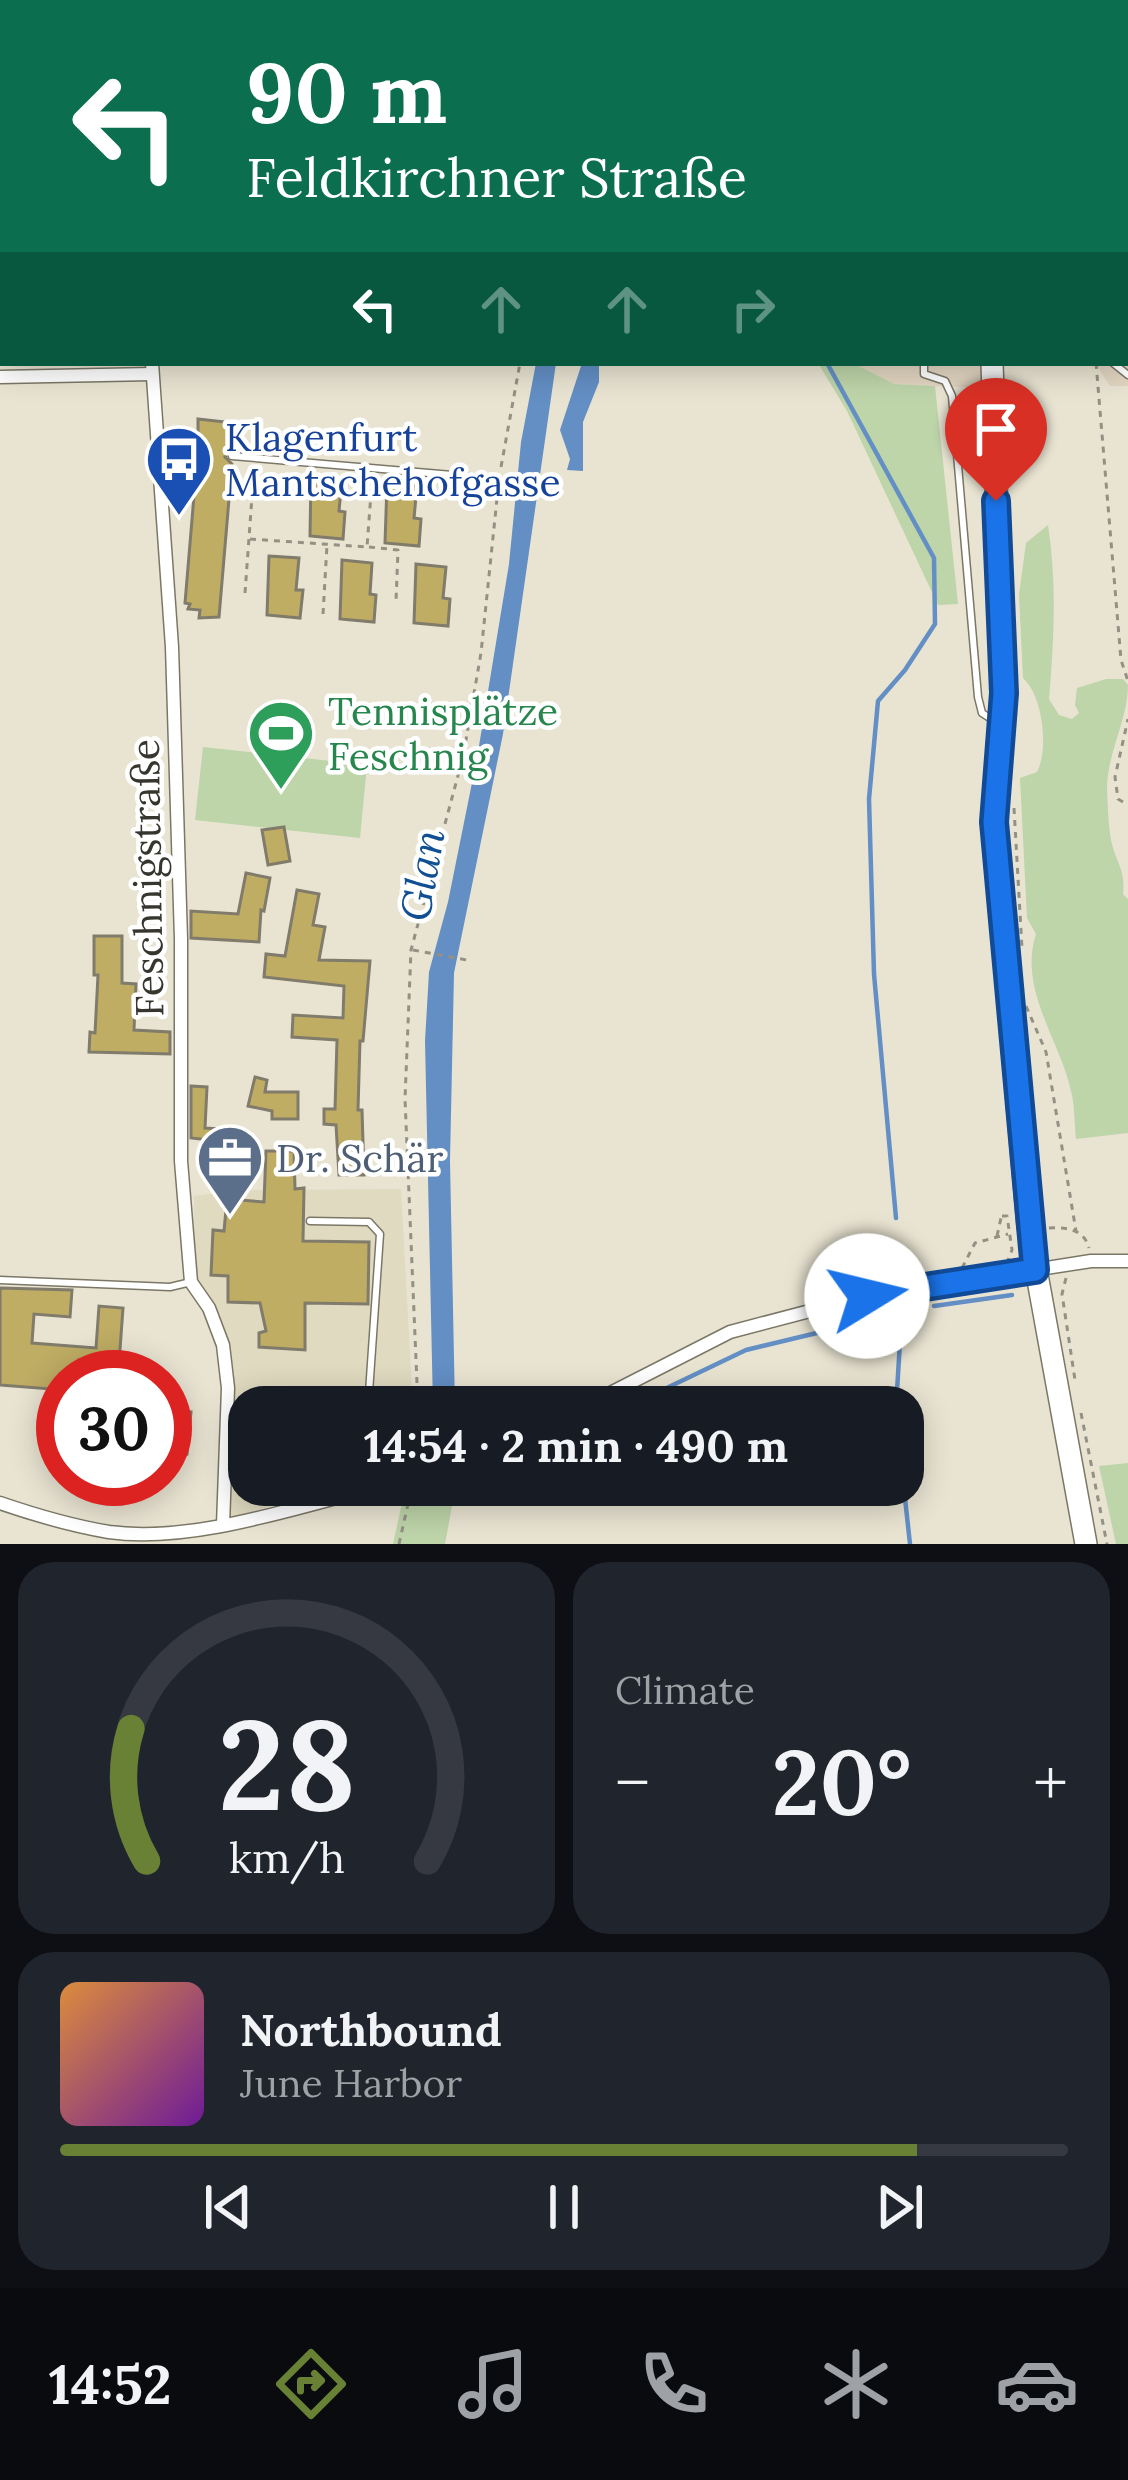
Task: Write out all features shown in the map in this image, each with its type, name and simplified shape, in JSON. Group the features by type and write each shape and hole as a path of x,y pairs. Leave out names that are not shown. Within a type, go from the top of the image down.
{"main road":[{"path":"992,366 1004,693 994,822 1035,1270 1086,1544"}],"street":[{"name":"Feschnigstraße","path":"0,377 152,368 173,669 181,915 181,1161 191,1282 209,1308 223,1345 228,1388 223,1525"},
{"path":"624,1386 730,1332 867,1296 1091,1261 1128,1261"},
{"path":"0,1503 112,1533 223,1525 293,1506"}],"lane":[{"path":"924,366 924,374 945,381 952,396 978,698 982,713 1001,724"},
{"path":"158,450 198,453"},
{"path":"232,456 500,479"},
{"path":"310,1221 369,1222 380,1234 369,1386"},
{"path":"0,1280 170,1287 191,1282"}],"path":[{"path":"417,1386 405,1099 412,950 482,653 500,479 519,366"},
{"path":"1096,366 1121,660 1128,681"},
{"path":"245,593 255,457"},
{"path":"368,547 374,466"},
{"path":"250,539 398,550 396,601"},
{"path":"323,614 327,543"},
{"path":"1124,802 1118,799 1115,777 1128,718"},
{"path":"1014,810 1023,962"},
{"path":"412,950 472,962"},
{"path":"1026,1005 1046,1052 1076,1231 1088,1243 1091,1261"},
{"path":"997,1236 1004,1214 1012,1250 1008,1260 1001,1262"},
{"path":"1047,1228 1076,1231"},
{"path":"1072,1276 1066,1279 1062,1294 1076,1392"},
{"path":"1081,1414 1107,1544"},
{"path":"399,1544 407,1506"}],"shaded area":[{"path":"859,366 982,366 982,388 894,384"},
{"path":"1097,366 1128,366 1128,386 1110,386"},
{"path":"401,1189 412,1386 228,1386 228,1506 271,1506 227,1519 226,1344 195,1278 194,1196 242,1190"}],"green space":[{"path":"820,366 859,366 894,384 935,386 958,604 938,605 847,411"},
{"path":"1048,525 1054,612 1049,699 1059,715 1072,719 1079,713 1077,688 1106,679 1123,679 1128,685 1107,789 1111,841 1128,899 1128,1133 1076,1139 1066,1072 1032,975 1036,934 1027,918 1020,778 1037,772 1043,737 1035,697 1023,678 1019,595 1026,543"},
{"name":"Tennisplätze Feschnig","path":"203,747 367,765 360,838 195,820"},
{"path":"1128,1463 1128,1544 1116,1544 1099,1466"},
{"path":"401,1506 452,1506 445,1544 393,1544"}],"water":[{"path":"535,366 556,366 503,734 454,973 450,1161 455,1386 433,1386 425,1041 429,972 477,758 509,564 521,442"},
{"path":"581,366 599,366 599,382 583,422 583,471 567,470 570,459 560,430"}],"building":[{"path":"198,419 235,423 233,449 225,457 232,464 219,617 199,618 200,610 188,609 190,604 185,603 197,460 205,452 198,445"},
{"path":"311,477 342,480 343,539 310,536"},
{"path":"387,484 417,486 414,518 421,519 419,546 385,543"},
{"path":"269,556 299,558 300,618 267,615"},
{"path":"342,560 372,563 374,622 340,619"},
{"path":"416,564 446,567 443,598 450,599 448,626 414,623"},
{"path":"284,827 290,861 268,865 262,830"},
{"path":"246,873 270,878 259,942 191,938 191,911 238,914"},
{"path":"297,890 319,894 313,925 325,927 319,960 370,961 358,1110 362,1110 364,1175 339,1175 336,1125 324,1124 324,1109 335,1109 337,1040 292,1037 293,1015 343,1018 344,986 264,977 266,954 285,956"},
{"path":"94,936 122,936 122,983 136,984 134,1030 170,1032 170,1054 89,1052 90,1032 95,1033 98,975 94,975"},
{"path":"255,1077 267,1080 265,1092 298,1092 298,1119 272,1119 272,1111 248,1106"},
{"path":"191,1086 207,1087 205,1128 238,1130 237,1143 191,1138"},
{"path":"266,1151 294,1151 295,1189 304,1188 303,1241 369,1242 368,1304 305,1303 305,1350 259,1347 259,1333 266,1331 260,1303 228,1302 228,1276 211,1275 213,1230 224,1231 227,1199 264,1202"},
{"path":"0,1288 72,1290 70,1317 34,1314 32,1343 96,1348 99,1306 123,1308 120,1350 36,1350 36,1388 0,1385"}],"waterway":[{"path":"829,366 934,558 935,624 878,701 869,799 874,974 896,1218"},
{"path":"934,1306 1012,1295"},
{"path":"671,1386 746,1350 917,1309"},
{"path":"897,1386 900,1342"},
{"path":"906,1506 910,1544"}],"place":[{"name":"Klagenfurt Mantschehofgasse","path":"179,518"},
{"name":"Tennisplätze Feschnig","path":"281,792"},
{"name":"Dr. Schär","path":"230,1217"}],"route":[{"path":"867,1296 1035,1270 994,822 1004,693 996,501"}],"water label":[{"name":"Glan","path":"422,875"}]}
